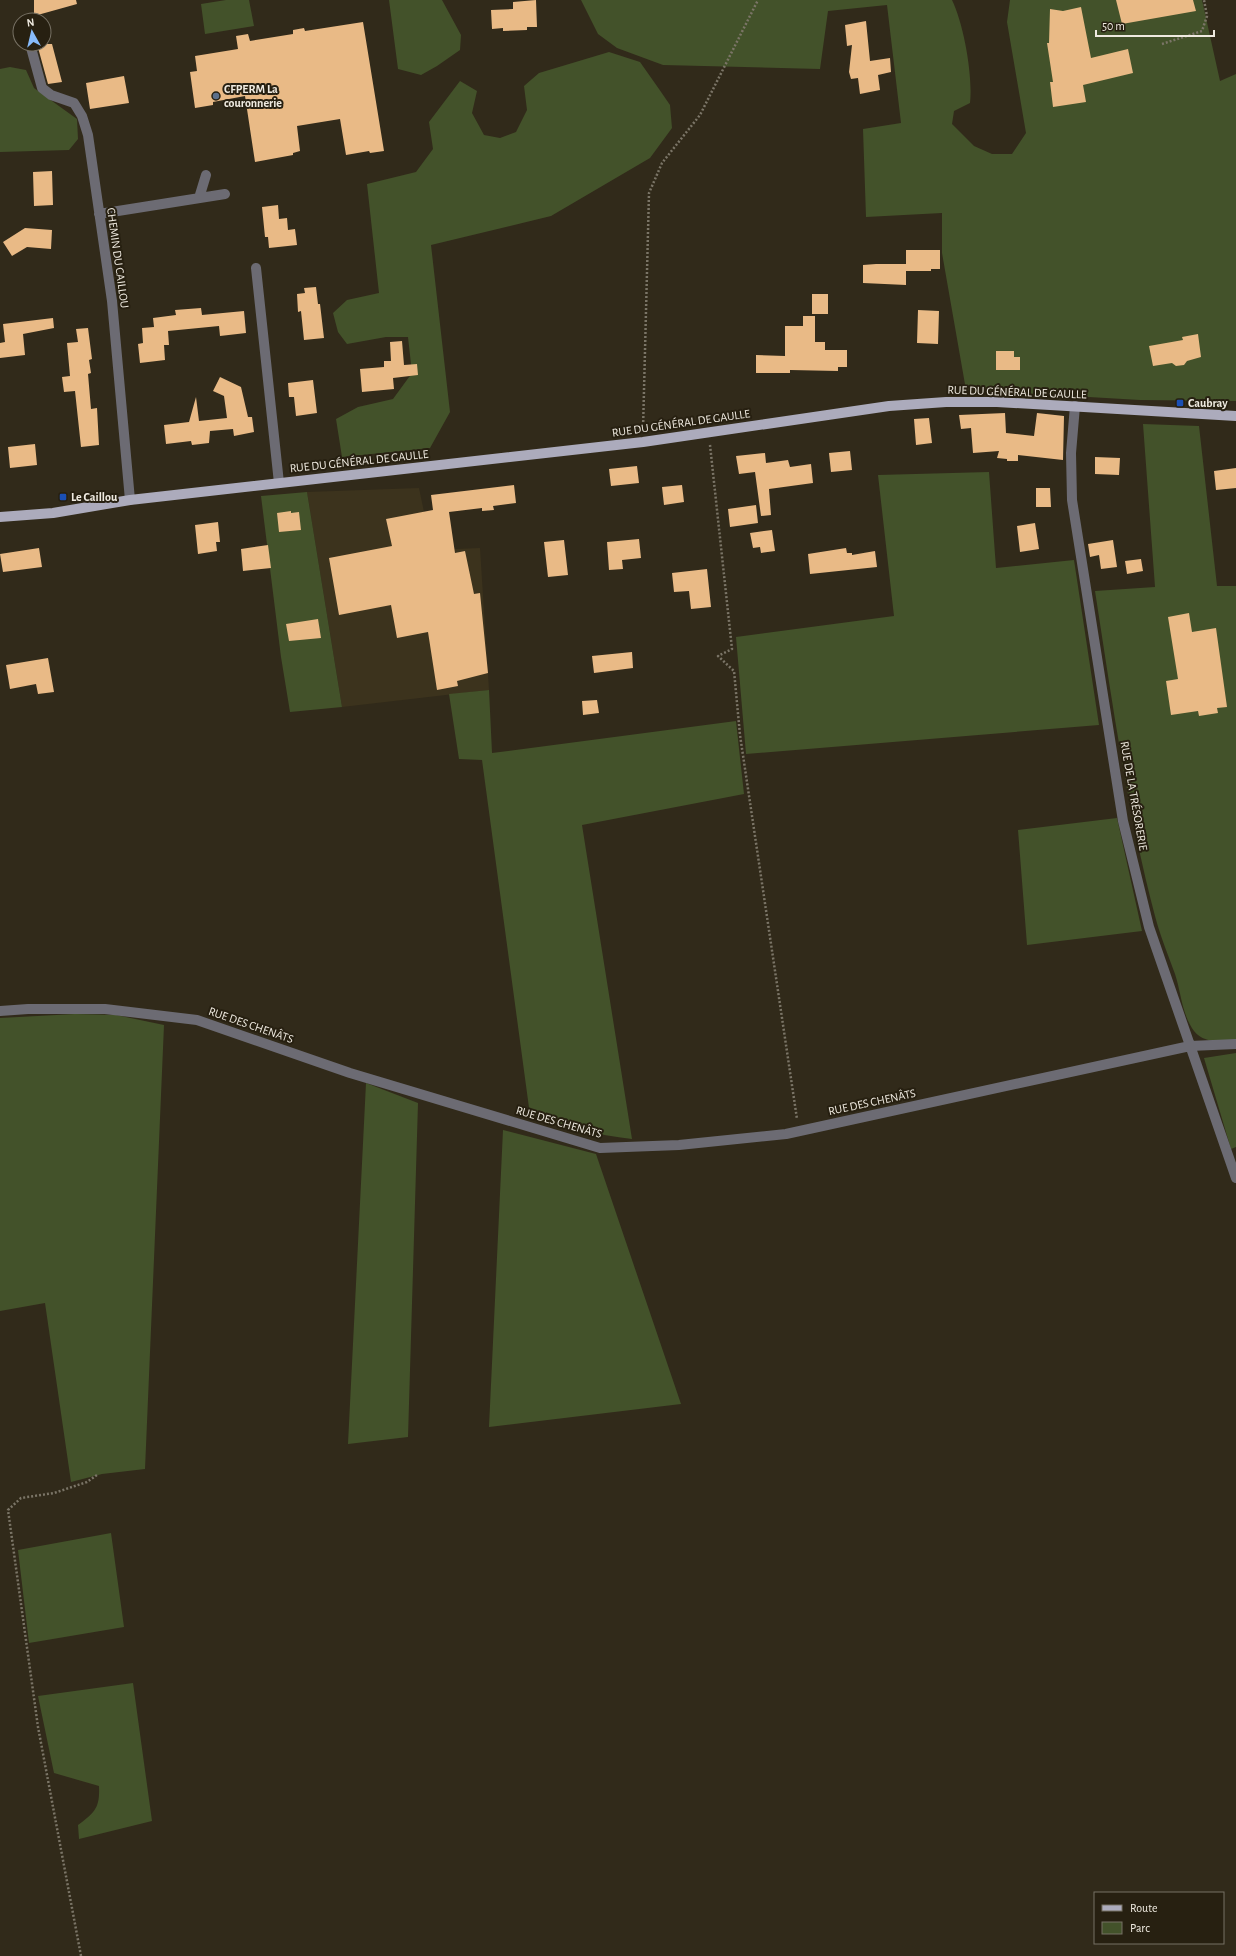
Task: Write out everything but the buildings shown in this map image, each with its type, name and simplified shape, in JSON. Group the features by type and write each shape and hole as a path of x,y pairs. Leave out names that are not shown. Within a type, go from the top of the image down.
{"main road":[{"name":"RUE DU GÉNÉRAL DE GAULLE","path":"0,517 53,513 130,500 708,434 903,405 946,402 997,402 1236,416"}],"street":[{"name":"CHEMIN DU CAILLOU","path":"32,52 42,88 51,95 74,103 82,116 88,135 112,301 130,500"},
{"path":"199,198 206,175"},
{"path":"99,214 225,194"},
{"path":"256,268 279,483"},
{"name":"RUE DE LA TRÉSORERIE","path":"1075,406 1071,453 1072,500 1123,821 1149,927 1236,1178"},
{"name":"RUE DES CHENÂTS","path":"0,1011 28,1009 105,1009 197,1020 350,1073 600,1148 679,1145 799,1132 1190,1046 1236,1044"}],"path":[{"path":"643,442 649,193 662,163 700,115 758,0"},
{"path":"1162,44 1202,31 1207,16 1204,0"},
{"path":"708,434 732,649 718,656 734,671 740,735 799,1132"},
{"path":"81,1956 38,1727 8,1510 21,1498 54,1493 87,1482 96,1475"}],"shaded area":[{"path":"419,488 432,550 480,548 489,690 342,707 307,492"}],"green space":[{"path":"226,0 249,0 254,26 205,34 201,4"},
{"path":"389,0 442,0 461,35 460,50 421,75 398,69"},
{"path":"581,0 952,0 964,36 969,65 971,92 970,103 954,111 952,124 974,146 992,154 1012,154 1026,133 1007,22 1010,0 1202,0 1220,81 1236,74 1236,401 1140,400 966,390 942,253 942,213 866,217 863,129 901,123 887,5 828,11 820,69 663,65 617,48 598,34"},
{"path":"609,52 640,62 670,105 672,128 650,158 551,216 431,245 450,412 430,448 342,457 336,419 358,407 393,399 412,373 408,337 386,337 347,344 338,332 333,313 347,300 379,293 367,184 416,172 433,149 429,122 460,81 477,91 472,113 484,135 500,138 516,132 527,110 524,86 539,73"},
{"path":"10,67 26,70 34,88 77,119 78,139 69,150 0,152 0,69"},
{"path":"1143,424 1199,426 1217,586 1236,586 1236,1040 1231,1041 1219,1042 1208,1040 1198,1035 1190,1025 1184,1011 1175,974 1157,923 1145,876 1128,795 1095,591 1155,587"},
{"path":"989,472 996,568 1074,560 1099,725 746,754 736,637 894,616 878,475"},
{"path":"307,492 342,707 290,712 281,657 261,496"},
{"path":"489,690 492,753 736,721 744,794 582,825 632,1139 580,1130 530,1115 482,760 459,759 449,694"},
{"path":"1117,818 1142,931 1027,945 1018,830"},
{"path":"75,1014 116,1015 164,1025 145,1469 102,1474 71,1482 45,1303 0,1311 0,1018"},
{"path":"1236,1053 1236,1147 1231,1149 1204,1058"},
{"path":"366,1083 418,1103 408,1437 348,1444"},
{"path":"503,1130 596,1154 681,1404 489,1427"},
{"path":"111,1533 124,1627 29,1643 18,1550"},
{"path":"133,1683 152,1821 79,1839 78,1825 89,1817 95,1809 99,1800 99,1786 54,1773 38,1696"}],"place":[{"name":"CFPERM La couronnerie","path":"216,96"},
{"name":"Caubray","path":"1180,403"},
{"name":"Le Caillou","path":"63,497"}]}
